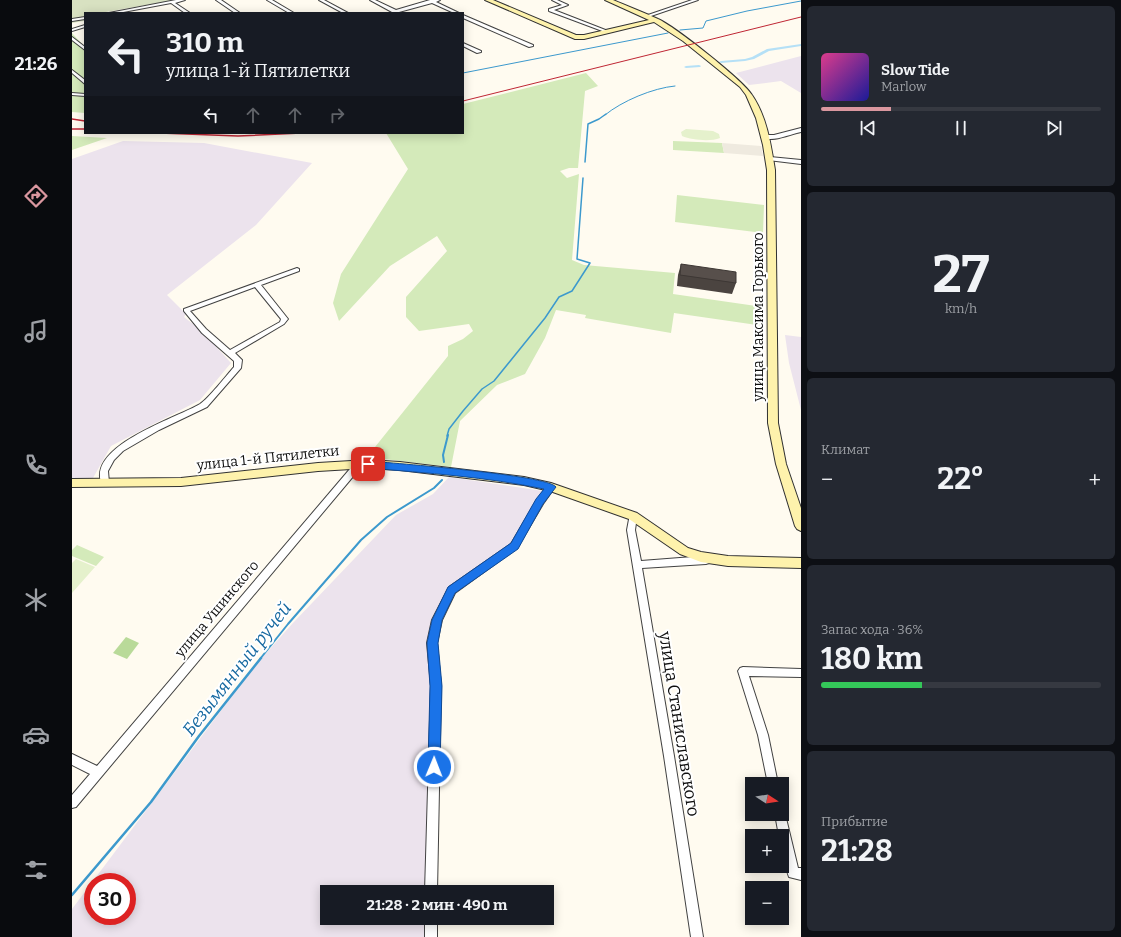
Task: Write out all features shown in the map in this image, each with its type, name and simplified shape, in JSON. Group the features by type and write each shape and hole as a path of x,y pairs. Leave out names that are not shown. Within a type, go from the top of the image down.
{"main road":[{"path":"488,0 572,36 584,37 656,20"},
{"path":"608,0 656,20 674,32"},
{"path":"616,29 657,27 674,32"},
{"name":"улица Максима Горького","path":"674,32 742,86 751,95 756,106 770,159 772,204 773,423 781,464 801,526"},
{"name":"улица 1-й Пятилетки","path":"72,483 188,482 318,467 358,465 383,465 437,470 524,481 551,487 633,516 684,551 711,559 801,563"}],"street":[{"path":"116,12 183,0"},
{"path":"218,0 236,12"},
{"path":"269,0 290,12"},
{"path":"321,0 344,12"},
{"path":"372,0 393,12"},
{"path":"426,0 455,12"},
{"path":"398,12 438,0"},
{"path":"554,0 566,5 550,10 606,31"},
{"path":"647,16 696,0"},
{"path":"172,2 187,12"},
{"path":"131,9 135,12"},
{"path":"464,16 531,46"},
{"path":"72,20 84,18"},
{"path":"72,30 84,26"},
{"path":"72,38 84,48"},
{"path":"464,44 479,52"},
{"path":"72,71 84,82"},
{"path":"72,94 84,95"},
{"path":"764,137 774,138 801,130"},
{"path":"770,159 801,162"},
{"path":"105,483 104,471 111,458 120,449 156,428 204,405 237,368 238,360 204,331 186,310 297,270"},
{"path":"230,353 282,324 285,319 257,285"},
{"name":"улица Ушинского","path":"72,803 358,465"},
{"path":"431,885 436,686 432,643 437,620 452,590 514,546 540,502 551,487"},
{"name":"улица Станиславского","path":"633,516 631,530 669,756 696,937"},
{"name":"улица 1-й Пятилетки","path":"637,565 711,559"},
{"path":"771,777 762,735 743,670 801,673"},
{"path":"72,759 98,772"},
{"path":"782,821 793,873 801,874"},
{"path":"430,937 431,925"}],"shaded area":[{"path":"801,56 801,93 781,81 749,85 736,73"},
{"path":"123,141 204,143 312,163 256,225 167,295 186,314 184,317 202,331 231,363 200,400 111,446 93,478 72,478 72,159"},
{"path":"722,143 761,146 763,156 724,153"},
{"path":"785,335 801,337 801,410 789,363"},
{"path":"449,477 543,491 508,548 447,592 431,631 433,691 427,885 320,885 320,925 426,925 426,937 72,937 72,909 84,893 84,925 136,925 136,873 99,873 253,668 292,624 396,515 433,494"}],"green space":[{"path":"72,0 175,0 106,12 84,12 84,21 72,23"},
{"path":"72,33 84,46 84,113 72,112"},
{"path":"586,73 598,86 585,91 578,168 569,168 560,171 567,178 579,174 572,260 584,265 675,273 673,294 763,307 764,326 674,313 671,333 585,318 586,315 556,310 545,338 525,374 497,385 460,421 451,467 367,457 448,356 448,346 463,339 473,331 469,324 419,331 406,317 406,297 447,251 437,236 390,266 339,321 333,303 341,274 408,169 387,134 464,134 464,104"},
{"path":"686,129 713,131 719,134 720,138 706,140 682,136 681,132"},
{"path":"72,136 107,138 72,150"},
{"path":"673,141 722,143 724,153 673,150"},
{"path":"677,195 764,205 763,233 675,222"},
{"path":"77,545 104,557 96,566 72,556 72,550"},
{"path":"76,559 95,567 72,593 72,563"},
{"path":"126,637 139,643 127,659 113,653"}],"building":[{"path":"681,264 736,272 736,283 680,275"}],"waterway":[{"path":"680,30 703,28 706,21 747,11 801,1"},
{"path":"464,73 668,33"},
{"path":"721,62 745,60 753,58 768,50 801,45"},
{"path":"686,67 699,66"},
{"path":"605,115 638,96 657,89 675,86"},
{"path":"585,162 588,124 606,114"},
{"path":"447,436 449,429 463,411 482,389 494,381 545,318 559,297 572,291 590,263 577,259 583,178"},
{"path":"444,462 443,455 448,435"},
{"name":"Безымянный ручей","path":"260,659 288,624 361,540 387,517 434,488 442,480"},
{"name":"Безымянный ручей","path":"72,895 151,802 199,736 261,658"}],"railway":[{"path":"464,101 801,17"},
{"path":"72,119 84,121"},
{"path":"72,129 84,129"},
{"path":"186,134 238,136 280,134"}],"route":[{"path":"368,464 437,470 524,481 551,487 540,502 514,546 452,590 437,620 432,643 436,686 434,767"}]}
